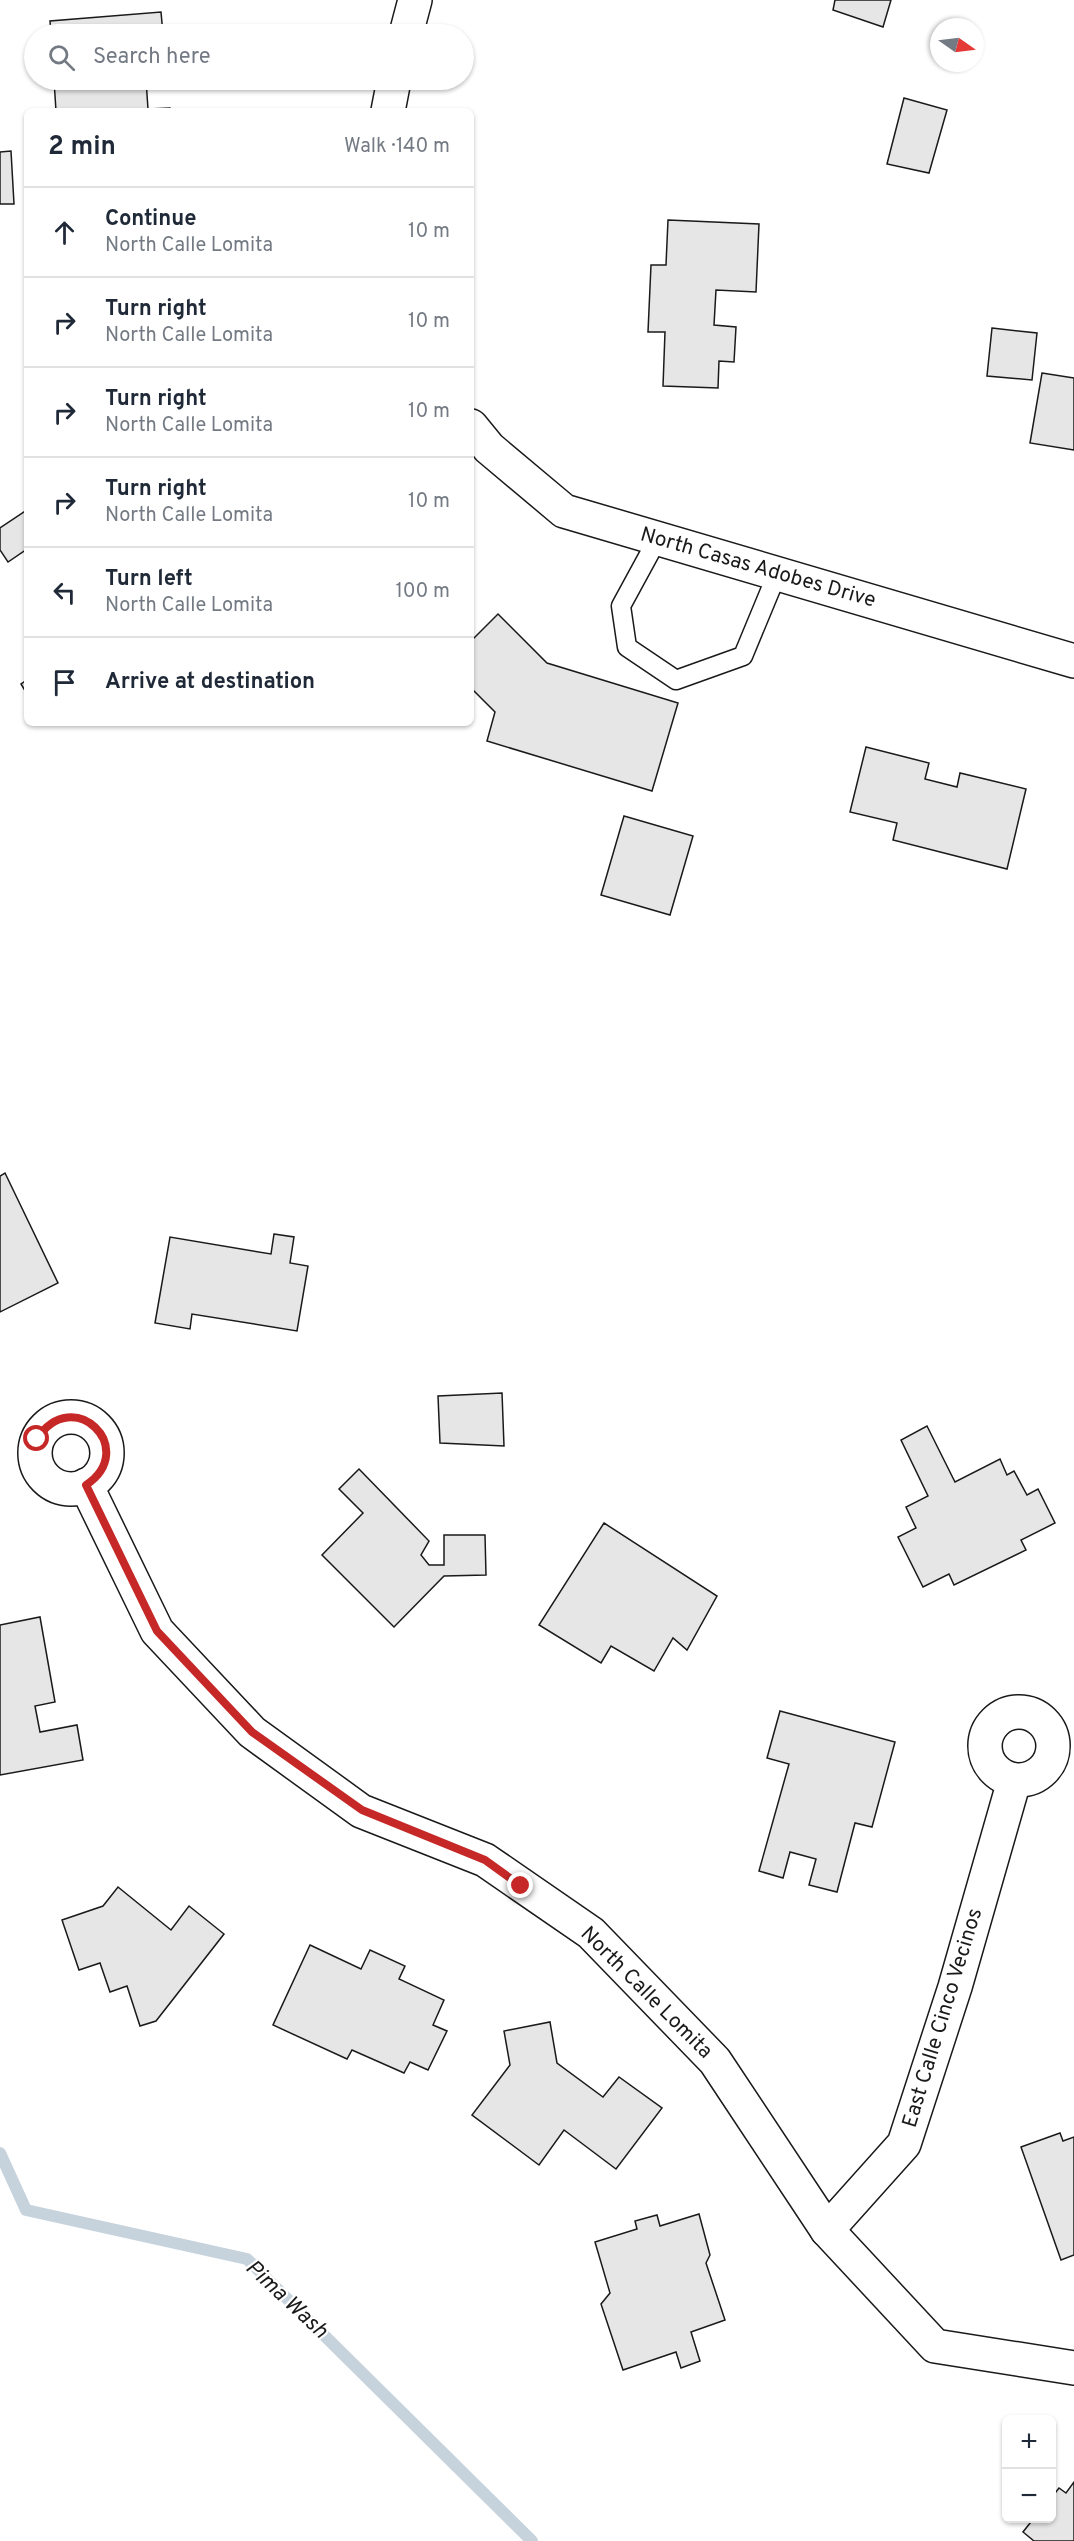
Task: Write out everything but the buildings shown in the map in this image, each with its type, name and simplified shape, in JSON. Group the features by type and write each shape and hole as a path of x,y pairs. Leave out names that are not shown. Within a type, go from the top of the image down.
{"street":[{"path":"409,24 415,0"},
{"path":"389,108 392,90"},
{"name":"North Casas Adobes Drive","path":"474,430 489,448 564,511 1074,661"},
{"name":"North Calle Lomita","path":"86,1485 157,1631 252,1732 362,1810 485,1860 591,1933 715,2061 827,2230 935,2346 1074,2368"},
{"name":"East Calle Cinco Vecinos","path":"827,2230 904,2144 955,1987 1014,1781"}],"lane":[{"path":"658,538 621,606 627,647 676,680 743,656 777,574"}],"waterway":[{"name":"Pima Wash","path":"0,2153 26,2210 247,2259 532,2541"}],"route":[{"path":"37,1439 54,1421 65,1417 88,1421 97,1428 103,1437 106,1460 95,1479 86,1485 157,1631 252,1732 362,1810 485,1860 521,1886"}]}
